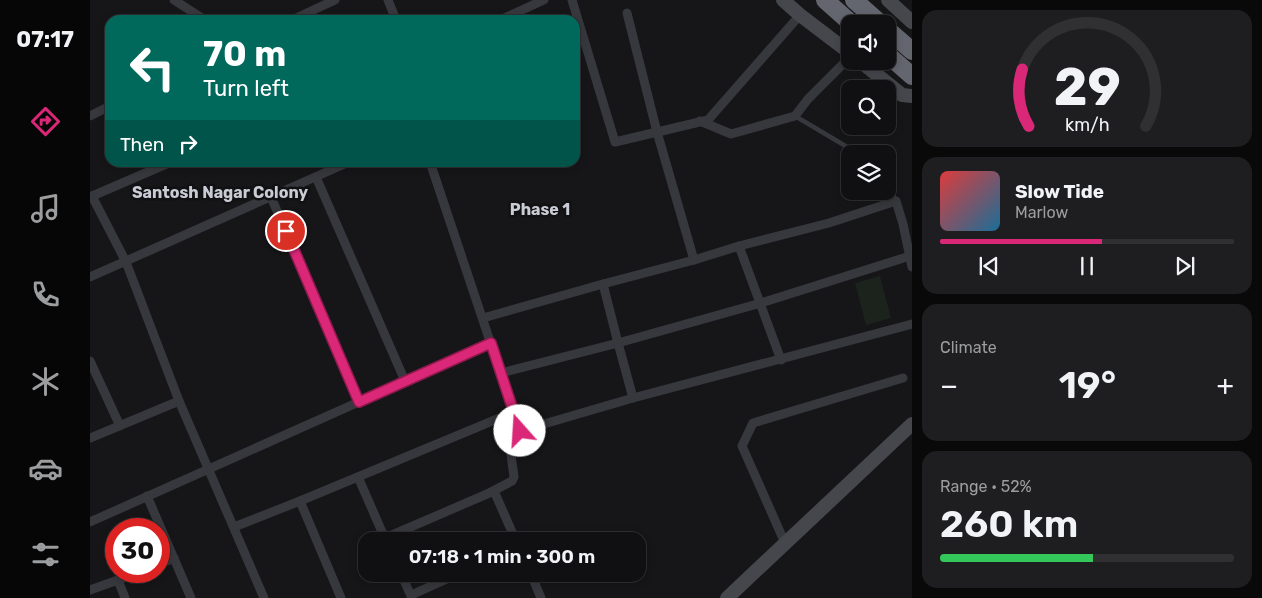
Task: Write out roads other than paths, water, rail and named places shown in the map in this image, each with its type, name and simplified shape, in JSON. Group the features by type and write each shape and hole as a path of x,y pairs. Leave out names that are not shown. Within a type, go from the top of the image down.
{"highway":[{"path":"825,0 842,15"},
{"path":"854,0 871,15"},
{"path":"896,37 912,51"},
{"path":"896,62 912,76"}],"street":[{"path":"174,0 198,15"},
{"path":"303,15 335,0"},
{"path":"388,0 394,15"},
{"path":"511,15 544,0"},
{"path":"572,0 577,15"},
{"path":"783,0 841,48"},
{"path":"888,0 912,22"},
{"path":"627,13 657,132 694,260"},
{"path":"580,26 615,142 708,120 800,15"},
{"path":"700,122 731,134 795,116 808,99 841,64"},
{"path":"872,70 909,98"},
{"path":"90,116 105,108"},
{"path":"159,167 91,196 126,262 179,401 264,598"},
{"path":"90,277 338,167"},
{"path":"432,167 520,431"},
{"path":"316,177 405,381"},
{"path":"271,197 359,402"},
{"path":"483,318 739,246 829,223 896,201 912,267"},
{"path":"739,246 781,360"},
{"path":"501,373 761,304 910,256"},
{"path":"603,284 633,398"},
{"path":"404,532 512,481 514,476 509,440 512,435 520,431 633,398 912,324"},
{"path":"90,522 491,343"},
{"path":"90,361 120,426"},
{"path":"785,543 742,446 753,423 903,378"},
{"path":"90,438 179,401"},
{"path":"234,528 514,412"},
{"path":"727,598 912,424"},
{"path":"358,477 382,532"},
{"path":"491,492 494,491 512,532"},
{"path":"147,496 191,598"},
{"path":"300,501 341,598"},
{"path":"170,560 174,558"},
{"path":"405,582 411,596 441,582"},
{"path":"534,582 541,598"},
{"path":"90,590 110,583"},
{"path":"119,583 125,598"}],"lane":[{"path":"795,116 844,145"}],"district":[{"name":"Santosh Nagar Colony","path":"220,192"},
{"name":"Phase 1","path":"540,209"}]}
